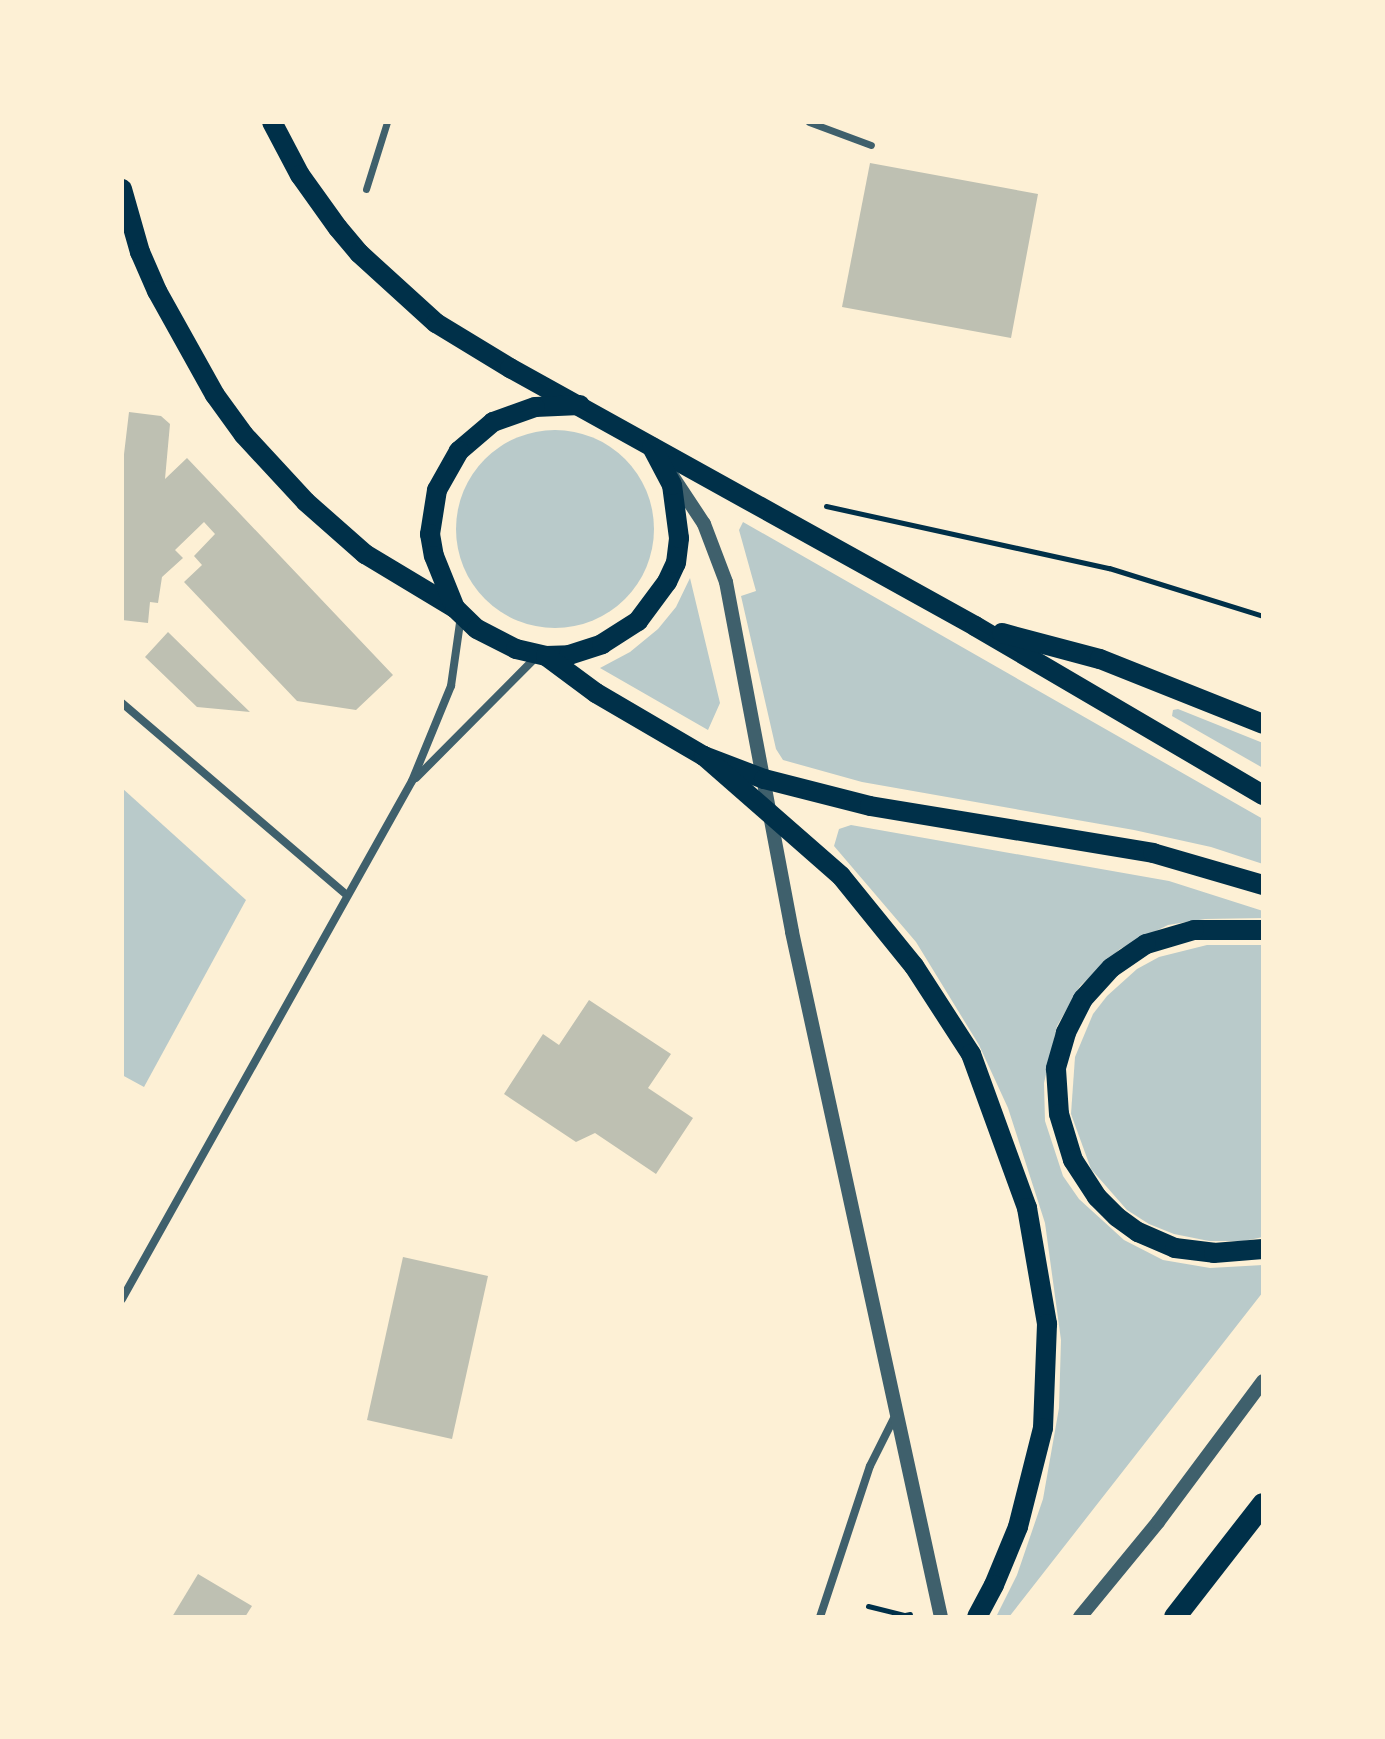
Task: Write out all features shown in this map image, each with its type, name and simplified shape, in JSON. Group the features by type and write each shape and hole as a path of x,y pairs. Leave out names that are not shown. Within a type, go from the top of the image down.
{"highway":[{"path":"1175,1617 1263,1504"}],"main road":[{"path":"272,122 300,175 331,220 396,289 436,323 975,626 1263,795"},
{"path":"123,201 157,291 215,395 244,435 306,502 365,554 458,611 499,641 542,656 596,693 704,756 764,779 870,806 1153,853 1263,885"},
{"path":"458,611 434,556 430,534 437,490 448,468 466,444 493,422 535,407 580,405"},
{"path":"542,656 585,651 622,633 656,602 667,582 676,563 678,515 672,485 652,447"},
{"path":"975,626 1100,659 1263,724"},
{"path":"704,756 841,876 914,966 971,1054 1027,1208 1047,1324 1043,1428 1018,1527 977,1617"},
{"path":"1263,930 1194,930 1146,944 1111,968 1083,999 1066,1033 1056,1069 1059,1114 1073,1160 1097,1197 1117,1217 1138,1232 1175,1248 1214,1253 1263,1249"}],"street":[{"path":"366,189 387,122"},
{"path":"809,122 871,145"},
{"path":"652,447 690,500 718,553 941,1617"},
{"path":"122,1299 412,781 451,686 458,611"},
{"path":"412,781 542,656"},
{"path":"122,703 346,894"},
{"path":"1080,1617 1158,1522 1263,1381"},
{"path":"820,1617 870,1466 897,1412"}],"path":[{"path":"816,504 1109,568 1263,616"},
{"path":"868,1606 910,1614"}],"shaded area":[{"path":"555,430 593,437 625,459 647,491 654,529 647,567 625,599 593,621 555,628 517,621 485,599 463,567 456,529 463,491 485,459 517,437"},
{"path":"743,522 1263,819 1263,864 1211,847 1134,830 862,782 783,760 776,749 741,596 756,591 739,530"},
{"path":"690,578 720,703 708,730 600,668 630,652 658,629 676,607"},
{"path":"1178,709 1263,743 1263,768 1172,716 1173,710"},
{"path":"122,788 246,900 144,1087 122,1075"},
{"path":"851,825 1169,881 1263,911 1263,918 1205,919 1168,925 1120,949 1080,986 1057,1026 1044,1083 1045,1121 1063,1176 1079,1199 1124,1240 1163,1260 1210,1268 1263,1265 1263,1292 1009,1617 996,1617 1017,1575 1043,1499 1059,1408 1061,1340 1045,1223 1008,1108 979,1045 916,942 834,846 839,829"},
{"path":"1207,945 1263,945 1263,1237 1244,1241 1209,1241 1174,1234 1149,1224 1127,1210 1091,1169 1071,1114 1075,1057 1093,1014 1107,996 1137,969 1159,957"}],"building":[{"path":"870,163 1038,194 1011,338 842,307"},
{"path":"129,412 161,416 170,424 165,479 187,458 393,675 356,710 297,701 184,582 202,565 194,556 215,534 204,522 175,550 183,558 162,577 158,603 150,602 148,623 122,620 122,471"},
{"path":"168,632 250,712 197,707 145,657"},
{"path":"589,1000 671,1054 648,1088 693,1118 656,1174 595,1133 576,1142 504,1094 543,1034 559,1045"},
{"path":"403,1257 488,1276 452,1439 367,1420"},
{"path":"198,1574 252,1606 245,1617 172,1617"}]}
